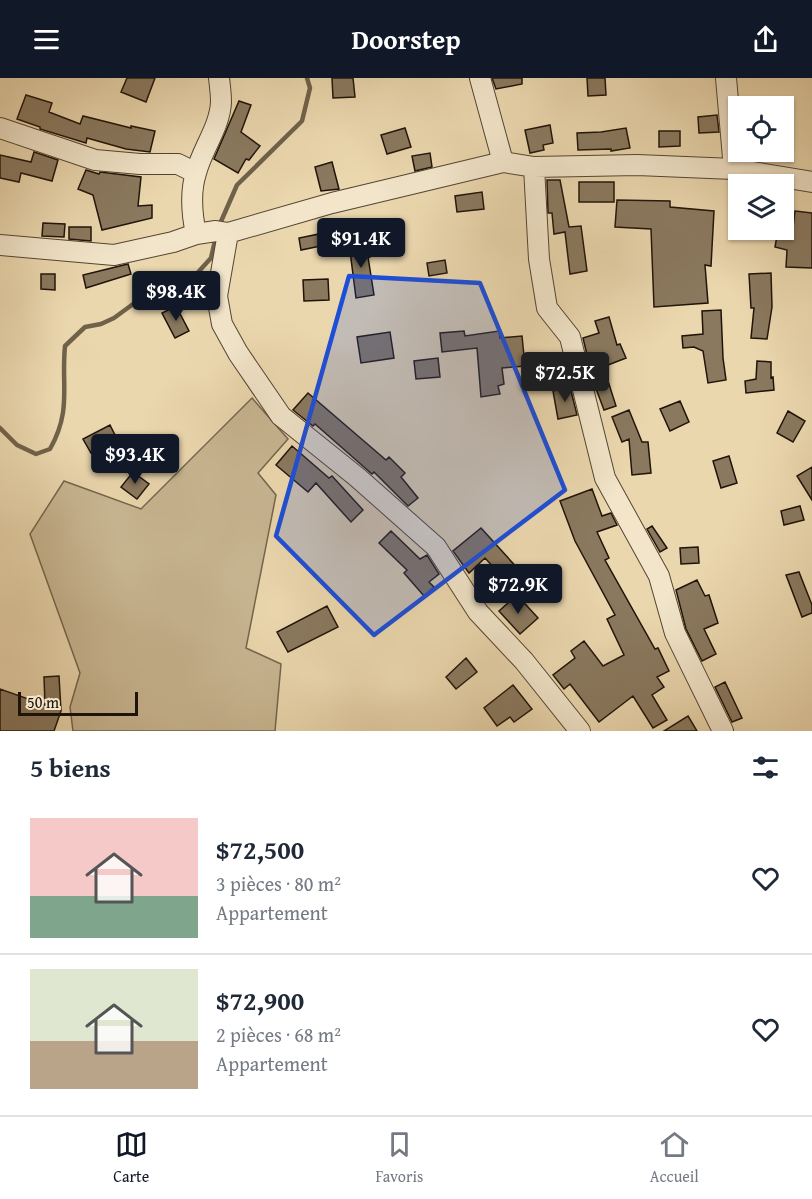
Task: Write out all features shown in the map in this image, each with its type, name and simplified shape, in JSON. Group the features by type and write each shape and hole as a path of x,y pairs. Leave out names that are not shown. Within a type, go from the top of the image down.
{"street":[{"path":"196,234 193,218 193,188 196,173 213,132 221,103 219,78"},
{"path":"480,78 503,162"},
{"path":"726,78 734,169"},
{"path":"0,128 94,160 140,164 178,164 196,173"},
{"path":"0,245 114,255 173,242 196,234 216,231 228,233 332,203 503,162 534,167 637,165 734,169 812,182"},
{"path":"534,167 539,259 547,308 570,337 605,478 659,576 675,633 723,731"},
{"path":"228,233 217,296 222,324 238,353 281,416 357,477 436,547 478,612 524,661 579,731"}],"highlighted area":[{"path":"349,276 480,283 565,490 374,635 276,536"}],"shaded area":[{"path":"252,398 288,439 258,473 276,495 246,648 281,664 275,731 73,731 70,707 80,673 30,534 64,481 141,509"}],"building":[{"path":"127,78 155,78 146,102 121,92"},
{"path":"332,78 353,78 355,97 333,98"},
{"path":"492,78 522,78 522,84 496,89"},
{"path":"587,78 605,78 606,95 588,96"},
{"path":"26,95 52,103 49,112 80,124 83,116 131,128 131,126 155,131 150,152 126,149 87,138 86,143 40,129 40,127 17,119"},
{"path":"239,101 251,105 241,132 260,146 249,160 246,159 238,173 214,159"},
{"path":"717,115 719,132 699,133 698,117"},
{"path":"550,125 553,143 543,145 544,150 530,153 525,130"},
{"path":"405,128 411,147 387,154 381,135"},
{"path":"626,128 630,148 611,151 611,149 578,150 577,133"},
{"path":"659,131 680,131 680,146 659,147"},
{"path":"34,152 58,160 52,181 21,173 19,182 0,178 0,155 31,162"},
{"path":"430,153 432,167 415,171 412,156"},
{"path":"332,162 339,189 321,191 315,167"},
{"path":"86,170 99,174 100,172 141,177 138,206 152,205 152,218 102,230 93,195 78,189"},
{"path":"547,180 560,180 569,227 581,226 587,271 570,274 565,232 554,234 552,213 548,213"},
{"path":"579,182 614,182 614,202 579,202"},
{"path":"482,192 484,209 457,212 455,196"},
{"path":"617,200 670,201 670,207 714,211 711,266 705,265 708,303 654,307 651,229 615,227"},
{"path":"795,211 812,213 812,268 786,267 787,250 775,247 776,240 794,240"},
{"path":"43,223 65,224 64,237 42,236"},
{"path":"69,227 91,227 91,241 69,239"},
{"path":"319,234 321,246 301,250 299,238"},
{"path":"368,241 374,295 356,298 349,243"},
{"path":"445,260 447,273 429,276 427,263"},
{"path":"128,264 131,274 86,288 83,275"},
{"path":"771,273 772,307 767,339 751,338 754,308 751,308 749,274"},
{"path":"41,274 55,274 55,290 41,289"},
{"path":"328,279 329,300 304,301 303,280"},
{"path":"176,306 189,331 175,338 162,313"},
{"path":"721,310 726,380 708,383 703,351 694,347 683,348 682,336 703,334 702,311"},
{"path":"609,317 617,345 620,344 626,358 608,365 604,354 588,359 583,338 599,333 595,321"},
{"path":"464,331 465,336 499,331 500,338 522,336 525,366 502,368 504,384 498,386 500,394 481,397 477,348 442,352 440,333"},
{"path":"390,332 394,358 361,363 357,337"},
{"path":"438,358 440,377 416,379 414,361"},
{"path":"757,361 771,362 774,390 746,393 745,381 756,379"},
{"path":"608,381 616,406 604,410 595,386"},
{"path":"570,387 577,415 558,419 553,391"},
{"path":"308,393 386,460 389,457 405,473 401,477 418,498 408,506 374,472 372,474 315,424 313,426 293,410"},
{"path":"680,401 689,422 670,431 660,409"},
{"path":"629,410 642,442 648,442 651,473 632,475 629,439 622,442 612,417"},
{"path":"788,411 805,421 793,442 777,433"},
{"path":"110,425 117,439 91,453 83,439"},
{"path":"292,446 329,478 332,476 363,510 351,522 316,483 308,492 276,465"},
{"path":"729,456 737,483 721,488 713,461"},
{"path":"812,467 812,500 797,476"},
{"path":"133,472 149,484 137,499 121,487"},
{"path":"592,489 602,516 611,513 617,525 597,532 609,558 605,560 655,649 658,648 669,671 657,677 664,687 652,695 667,720 653,728 633,696 599,722 570,684 564,689 553,675 575,658 571,651 584,641 603,666 624,655 607,619 615,615 575,541 560,501"},
{"path":"800,506 804,520 784,525 781,511"},
{"path":"652,526 667,548 660,552 647,529"},
{"path":"481,528 520,571 507,582 485,558 469,573 453,551"},
{"path":"391,531 420,559 427,555 439,574 429,582 434,587 424,596 404,573 407,570 379,543"},
{"path":"698,547 699,563 681,564 680,548"},
{"path":"799,572 812,605 812,613 802,617 786,575"},
{"path":"697,580 705,596 709,595 718,623 704,629 716,654 702,661 686,629 676,590"},
{"path":"517,595 538,618 520,634 499,611"},
{"path":"327,606 338,627 288,652 277,632"},
{"path":"466,658 477,672 456,689 446,677"},
{"path":"59,676 61,711 54,731 0,731 0,689 45,705 44,677"},
{"path":"725,682 742,718 732,722 715,687"},
{"path":"513,685 532,709 514,722 510,717 497,726 484,708"},
{"path":"688,716 697,731 664,731"}],"waterway":[{"path":"219,226 237,185 302,121 310,88 307,78"},
{"path":"0,428 17,445 36,454 50,449 57,435 63,410 65,346 85,327 101,324 114,318 140,299 170,292 191,280 211,258 216,236"}]}
